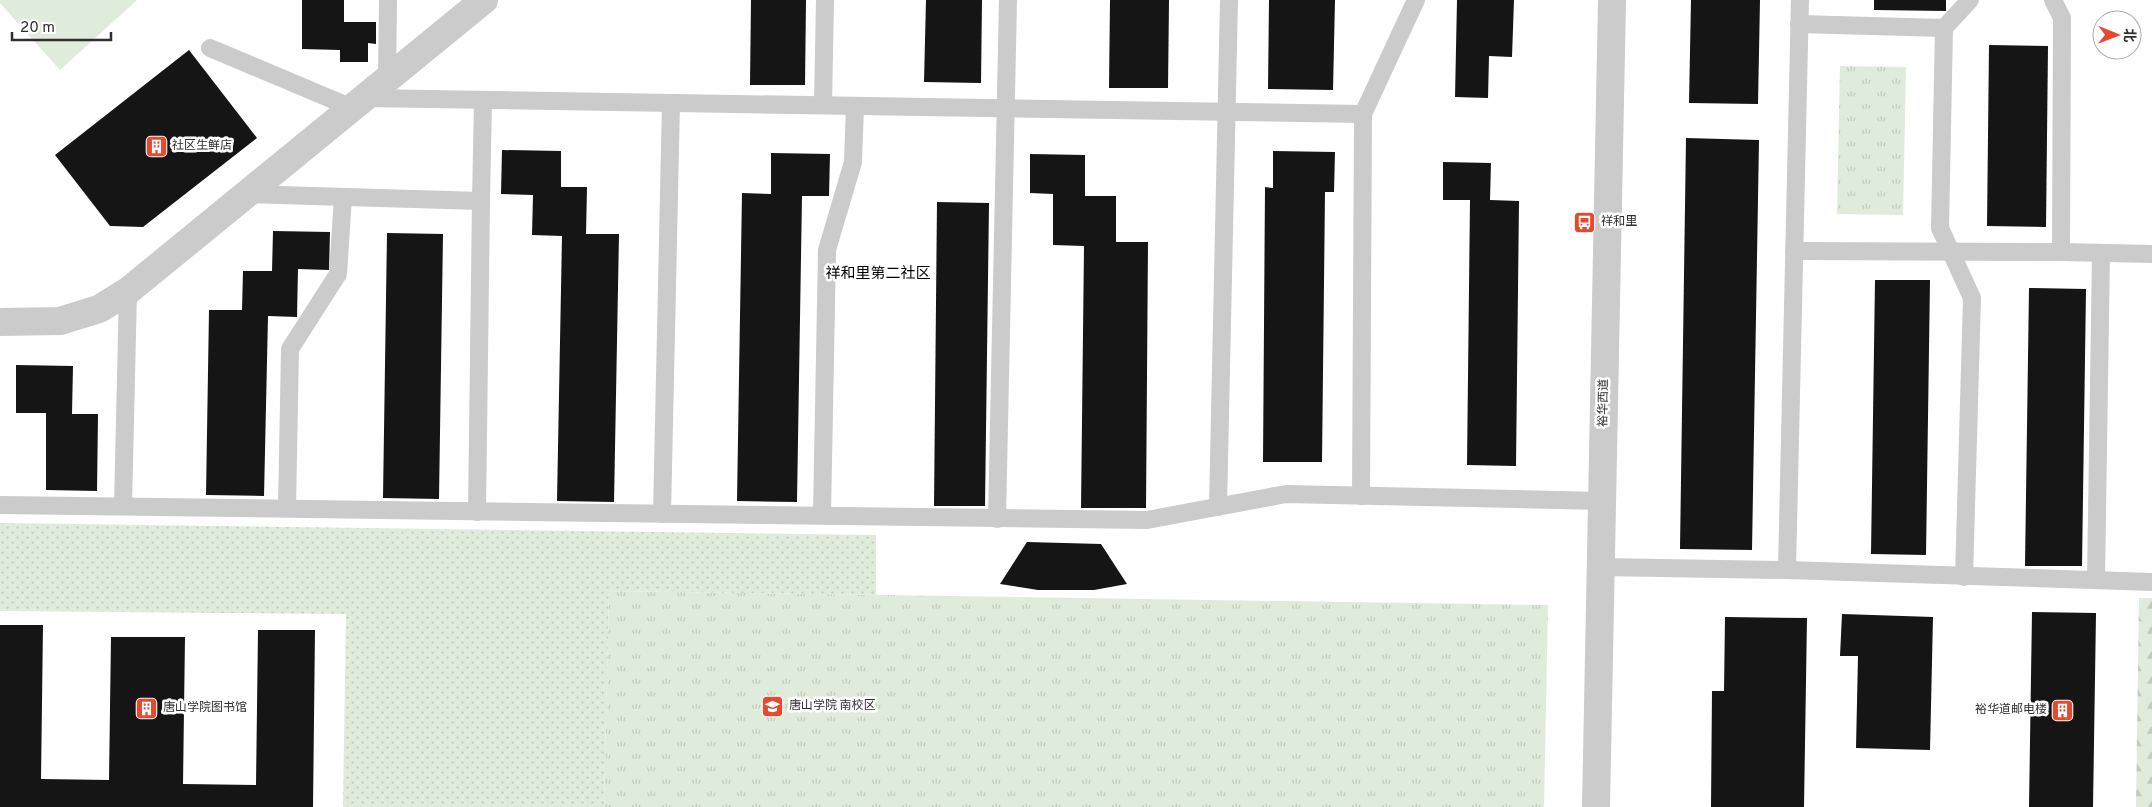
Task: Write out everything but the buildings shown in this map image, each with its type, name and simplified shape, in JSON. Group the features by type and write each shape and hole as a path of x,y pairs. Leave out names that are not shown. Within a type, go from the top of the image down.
{"street":[{"path":"0,322 60,321 99,310 128,291 484,0"},
{"name":"裕华西道","path":"1596,807 1612,0"}],"lane":[{"path":"387,78 388,0"},
{"path":"823,105 825,0"},
{"path":"997,519 1008,0"},
{"path":"1218,507 1229,0"},
{"path":"1361,496 1363,114 1416,0"},
{"path":"1787,570 1800,0"},
{"path":"1964,577 1972,298 1953,252 1940,228 1944,28 1970,0"},
{"path":"2053,0 2062,18 2061,252"},
{"path":"1799,24 1944,28"},
{"path":"210,48 357,102 483,100 1363,114"},
{"path":"477,512 483,100"},
{"path":"662,514 670,103"},
{"path":"822,515 827,250 853,162 855,106"},
{"path":"246,194 481,200"},
{"path":"287,508 290,349 338,274 343,197"},
{"path":"1794,251 2152,254"},
{"path":"2096,580 2100,253"},
{"path":"123,506 128,291"},
{"path":"0,505 1147,520 1286,494 1602,501"},
{"path":"1601,567 1787,570 2152,582"}],"green space":[{"path":"0,0 137,0 60,70 0,3"},
{"path":"1840,66 1906,67 1903,215 1837,214"},
{"path":"0,523 876,535 876,595 609,591 604,807 343,807 346,614 0,611"},
{"path":"609,591 1548,605 1544,807 604,807"},
{"path":"2139,598 2152,598 2152,807 2136,807"}],"place":[{"name":"社区生鲜店","path":"156,146"},
{"name":"祥和里","path":"1585,222"},
{"name":"唐山学院 南校区","path":"773,706"},
{"name":"唐山学院图书馆","path":"147,708"},
{"name":"裕华道邮电楼","path":"2063,710"}],"district":[{"name":"祥和里第二社区","path":"878,274"}]}
